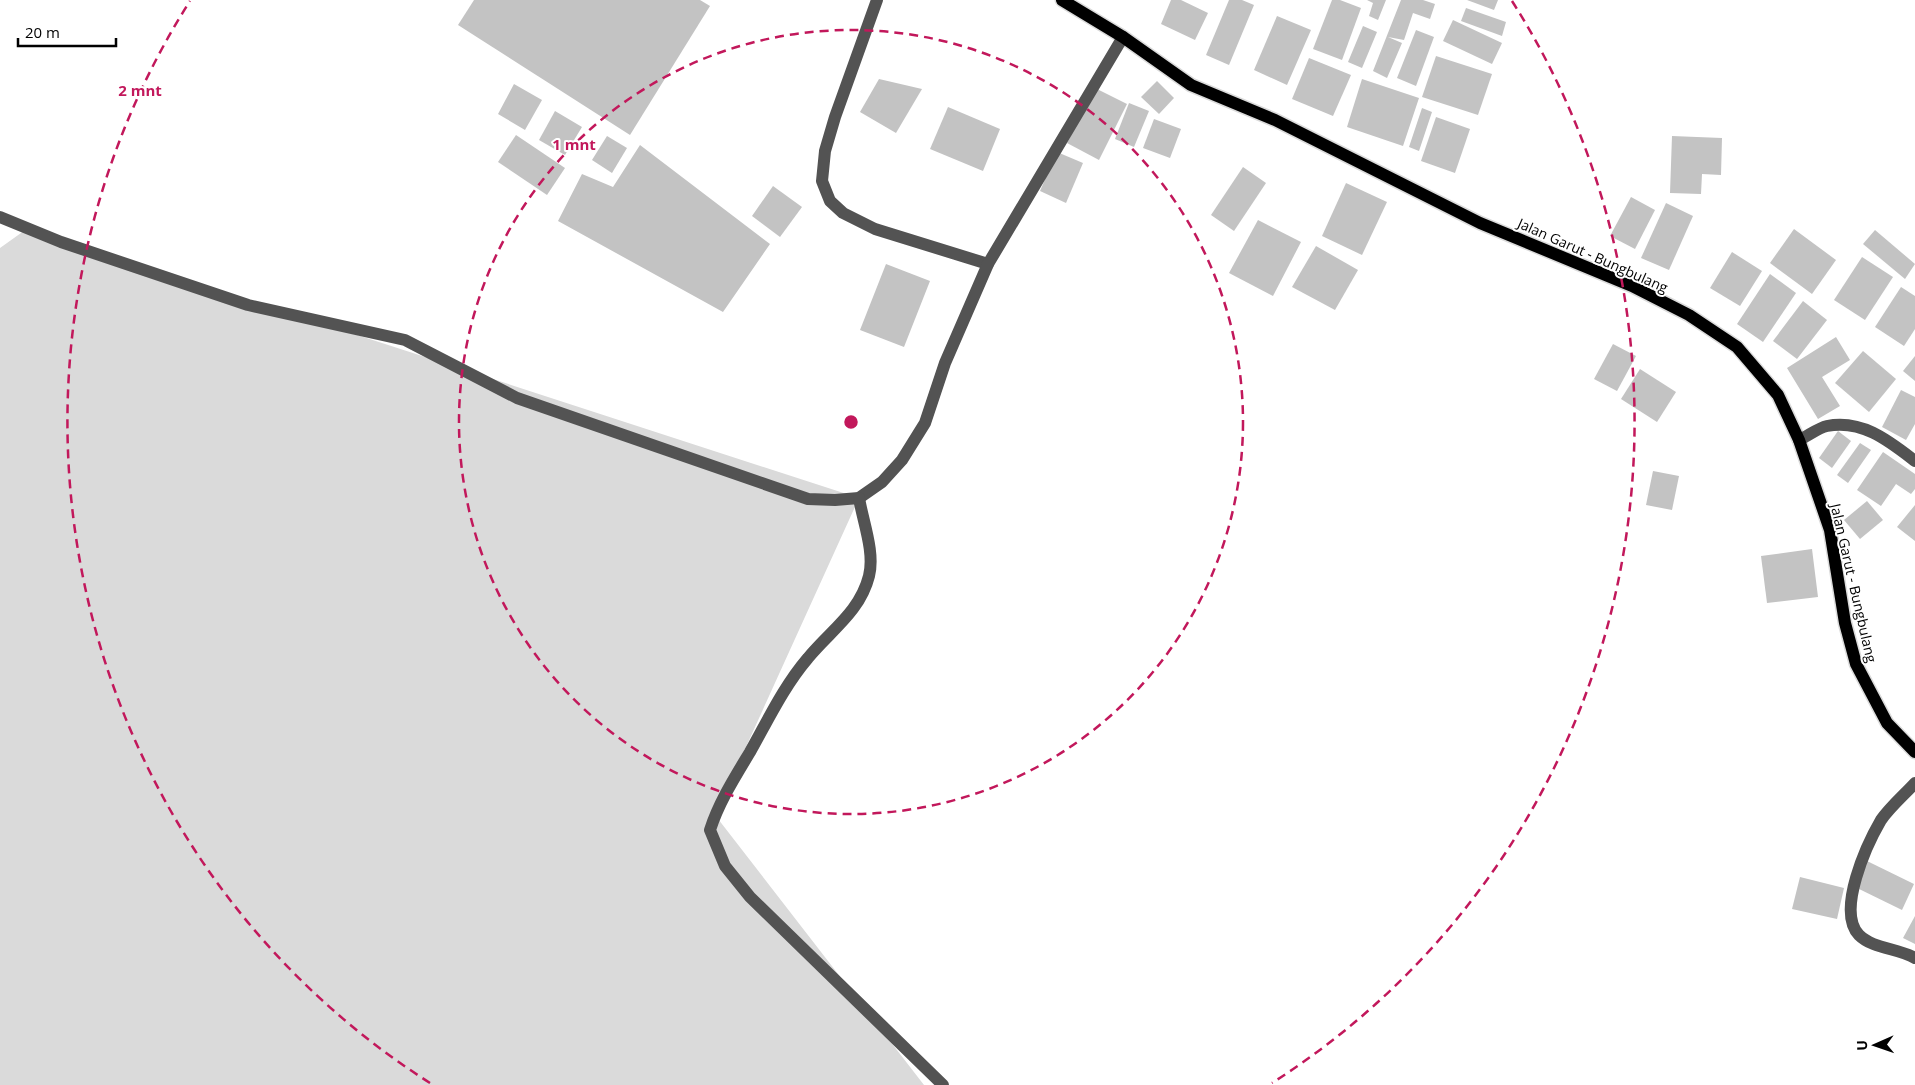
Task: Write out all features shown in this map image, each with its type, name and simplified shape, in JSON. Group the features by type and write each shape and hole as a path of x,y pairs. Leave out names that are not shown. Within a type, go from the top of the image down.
{"main road":[{"name":"Jalan Garut - Bungbulang","path":"1062,0 1123,37 1191,85 1284,124 1480,222 1632,286 1689,315 1737,347 1778,395 1799,440 1830,530 1845,623 1856,664 1887,723 1915,752"}],"street":[{"path":"877,0 838,108 825,151 822,181 830,201 843,213 875,228 988,264"},
{"path":"0,217 61,242 248,305 405,340 517,398 808,499 836,500 859,498 882,482 902,460 925,423 944,362 988,264 1123,37"},
{"path":"1799,440 1826,426 1846,425 1865,428 1885,438 1915,461"},
{"path":"859,498 870,556 869,575 863,593 839,627 808,657 787,687 726,794 710,830 725,866 750,897 944,1085"},
{"path":"1915,783 1882,819 1863,856 1855,880 1850,915 1853,926 1860,935 1870,942 1906,953 1915,958"}],"shaded area":[{"path":"28,228 859,498 715,815 924,1085 0,1085 0,248"}],"building":[{"path":"474,0 700,0 710,6 630,135 458,25"},
{"path":"1171,0 1181,0 1208,13 1195,40 1161,24"},
{"path":"1229,0 1242,0 1254,5 1229,65 1206,55"},
{"path":"1332,0 1340,0 1361,8 1342,60 1313,49"},
{"path":"1367,0 1386,0 1378,20 1369,16 1373,3"},
{"path":"1401,0 1423,0 1435,4 1430,19 1413,13 1404,40 1388,37 1402,43 1387,78 1373,71"},
{"path":"1467,0 1498,0 1494,10"},
{"path":"1466,8 1506,22 1502,36 1461,21"},
{"path":"1277,16 1311,30 1287,85 1254,70"},
{"path":"1453,20 1502,43 1492,64 1443,41"},
{"path":"1363,26 1377,32 1362,68 1348,62"},
{"path":"1416,30 1434,37 1416,86 1397,78"},
{"path":"1436,56 1492,74 1478,115 1422,97"},
{"path":"1309,58 1351,75 1333,116 1292,99"},
{"path":"879,79 922,89 896,133 860,112"},
{"path":"1362,79 1419,98 1403,146 1347,127"},
{"path":"1157,81 1174,98 1159,114 1141,97"},
{"path":"514,84 542,100 525,130 498,114"},
{"path":"1095,88 1127,104 1099,160 1067,143"},
{"path":"1129,103 1149,111 1134,147 1115,139"},
{"path":"948,107 1000,129 983,171 930,149"},
{"path":"1422,108 1432,112 1419,151 1409,147"},
{"path":"555,111 582,127 565,155 539,140"},
{"path":"1436,117 1470,129 1455,173 1421,161"},
{"path":"1154,119 1181,129 1170,158 1143,148"},
{"path":"516,135 565,168 547,195 498,162"},
{"path":"607,136 627,148 612,173 592,160"},
{"path":"1672,136 1722,138 1721,175 1702,174 1701,194 1670,193"},
{"path":"640,145 770,244 723,312 558,221 582,174 613,187"},
{"path":"1057,152 1083,163 1066,203 1040,191"},
{"path":"1243,167 1266,183 1234,231 1211,215"},
{"path":"1346,183 1387,202 1362,255 1322,236"},
{"path":"773,186 802,207 780,237 752,216"},
{"path":"1631,197 1655,210 1635,249 1610,236"},
{"path":"1666,203 1693,216 1669,270 1641,258"},
{"path":"1258,220 1301,242 1273,296 1229,273"},
{"path":"1794,229 1836,260 1812,294 1770,263"},
{"path":"1875,230 1915,264 1905,279 1863,244"},
{"path":"1316,246 1358,270 1335,310 1292,287"},
{"path":"1732,252 1762,271 1740,306 1710,288"},
{"path":"1862,257 1893,277 1865,320 1834,300"},
{"path":"886,264 930,281 904,347 860,330"},
{"path":"1770,274 1796,293 1763,342 1737,324"},
{"path":"1901,287 1915,296 1915,329 1904,346 1875,327"},
{"path":"1803,301 1827,320 1797,359 1773,341"},
{"path":"1836,337 1850,360 1822,377 1840,406 1818,419 1787,368"},
{"path":"1613,344 1636,356 1617,391 1594,379"},
{"path":"1863,351 1896,379 1869,412 1835,383"},
{"path":"1915,356 1915,381 1903,371"},
{"path":"1640,369 1676,392 1657,422 1621,399"},
{"path":"1901,390 1915,397 1915,424 1906,440 1882,427"},
{"path":"1838,431 1851,441 1832,468 1819,458"},
{"path":"1860,443 1871,450 1848,483 1837,475"},
{"path":"1883,452 1915,474 1915,489 1911,494 1896,484 1881,506 1857,490"},
{"path":"1653,471 1679,476 1672,510 1646,505"},
{"path":"1867,501 1883,520 1860,539 1844,520"},
{"path":"1915,505 1915,541 1897,527"},
{"path":"1812,549 1818,597 1767,603 1761,556"},
{"path":"1867,861 1914,884 1902,910 1855,887"},
{"path":"1800,877 1844,888 1837,919 1792,909"},
{"path":"1915,916 1915,944 1903,938"}]}
